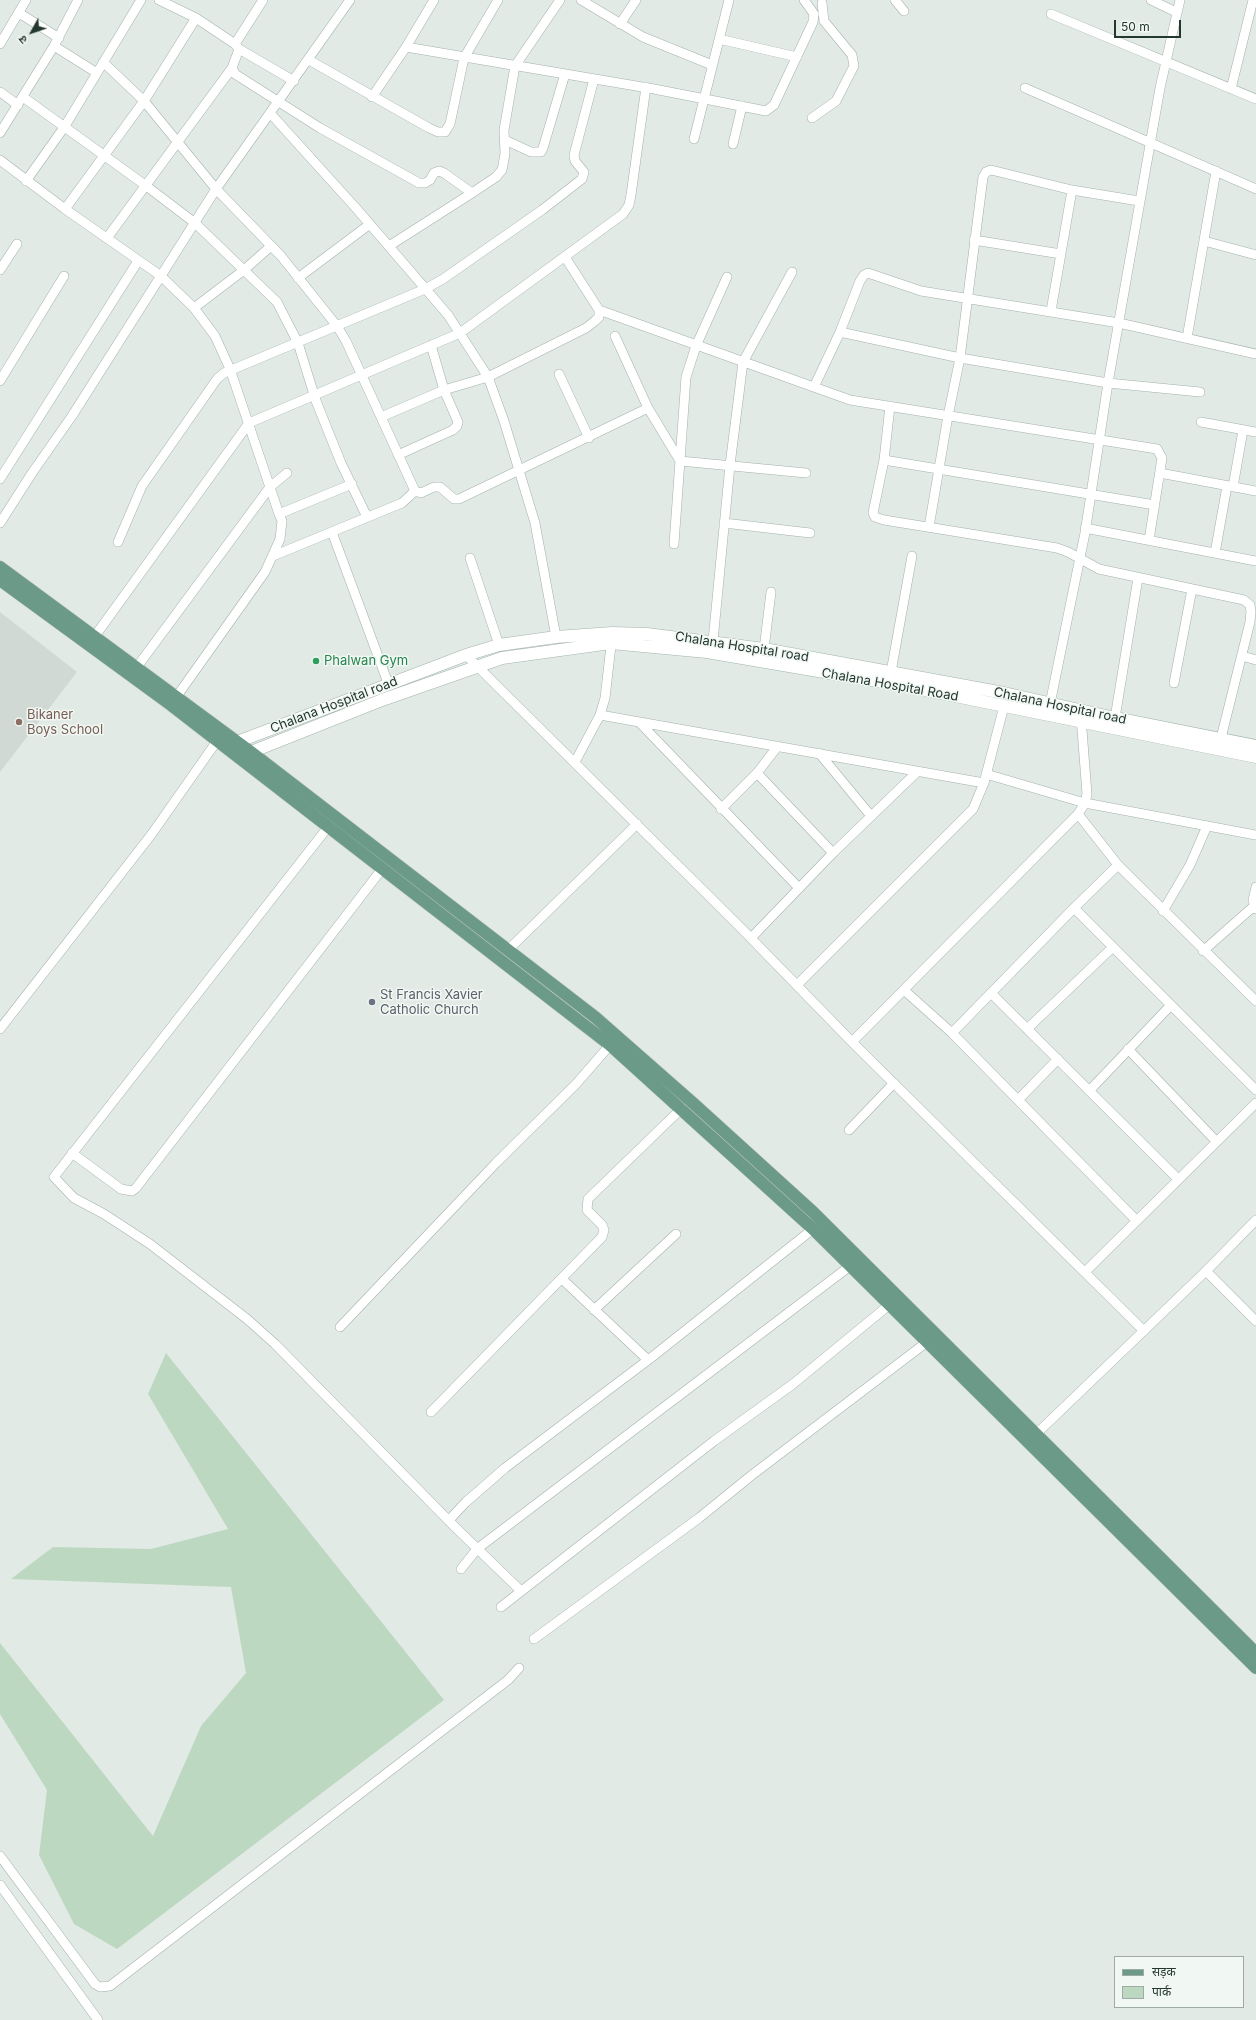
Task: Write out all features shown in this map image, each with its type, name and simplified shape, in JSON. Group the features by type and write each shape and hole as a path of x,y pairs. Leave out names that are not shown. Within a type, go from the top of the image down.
{"main road":[{"path":"0,567 177,696 246,756 508,950 595,1017 782,1183 1256,1668"},
{"path":"0,580 46,612 217,741 232,745"},
{"path":"246,756 328,827 610,1045 682,1108 814,1229 927,1342 1032,1439 1256,1653"}],"street":[{"path":"1,38 26,0"},
{"path":"0,133 56,42 78,0"},
{"path":"26,180 65,126 141,0"},
{"path":"107,238 232,68 237,46 263,0"},
{"path":"0,523 32,473 72,416 216,189 309,60 350,0"},
{"path":"372,97 406,48 434,0"},
{"path":"309,60 429,128 438,132 445,132 450,124 464,58 498,0"},
{"path":"389,246 496,177 502,170 505,154 504,130 514,66 560,0"},
{"path":"581,0 620,24 656,43 712,64"},
{"path":"620,24 636,0"},
{"path":"694,139 703,98 729,0"},
{"path":"804,0 814,14"},
{"path":"895,0 904,11"},
{"path":"1151,0 1176,12"},
{"path":"1050,704 1080,560 1139,201 1152,144 1176,12 1180,0"},
{"path":"1231,89 1252,19 1253,0"},
{"path":"164,1 196,18 237,46 294,81"},
{"path":"406,48 646,88 766,111 770,110 774,105 813,22 814,14 824,1"},
{"path":"812,118 836,101 854,66 852,55 824,21 824,1"},
{"path":"18,13 96,73"},
{"path":"1051,14 1256,99"},
{"path":"65,209 144,101 196,18"},
{"path":"719,39 797,56"},
{"path":"104,62 144,101 216,189 271,246 338,326 415,491 421,493 434,487 440,487 454,499 459,499 589,438 648,408"},
{"path":"232,68 235,74 242,79 320,128 412,180 419,183 425,183 430,180 434,173 439,171 472,193"},
{"path":"504,140 531,152 541,152 544,148 565,74"},
{"path":"118,542 142,486 217,379 230,369 298,343 425,289 444,279 536,214 582,179 584,172 575,161 574,155 594,79"},
{"path":"95,636 249,423 460,333 623,214 629,205 646,88"},
{"path":"1025,88 1256,189"},
{"path":"0,92 20,101 65,126 104,156 146,185 195,223 277,302 298,343 315,396 341,462 367,517"},
{"path":"733,144 742,106"},
{"path":"270,113 370,224 448,315 488,377 520,470 542,549 556,637"},
{"path":"0,160 65,209 161,276 194,308 214,336 230,369 282,521 280,539 273,556 255,588 177,696"},
{"path":"929,527 948,416 960,358 982,182 986,172 991,170 1072,190 1139,201"},
{"path":"1187,338 1216,171"},
{"path":"1051,311 1072,190"},
{"path":"298,278 370,224"},
{"path":"974,240 1061,254"},
{"path":"1204,241 1256,255"},
{"path":"0,270 17,244"},
{"path":"194,308 244,270 271,246"},
{"path":"381,417 444,390 488,377 586,328 599,317 599,310 565,257"},
{"path":"0,479 138,261"},
{"path":"713,641 730,465 743,362 792,272"},
{"path":"814,387 840,332 860,281 868,273 872,273 917,290 1119,323 1256,354"},
{"path":"0,382 64,276"},
{"path":"674,544 686,377 696,346 728,277"},
{"path":"599,310 850,400 1100,438 1157,449 1162,458 1149,540"},
{"path":"840,332 960,358 1108,383 1200,392"},
{"path":"615,336 648,408 680,461 687,463 730,465 806,473"},
{"path":"398,455 453,430 457,426 458,422 444,390 431,345"},
{"path":"559,374 589,438"},
{"path":"890,406 884,460 873,514 875,517 884,520 1057,548 1068,552 1080,560 1099,569 1192,589 1234,596 1244,600 1250,605 1250,622 1221,738"},
{"path":"1201,422 1256,432"},
{"path":"1215,553 1243,430"},
{"path":"884,460 1090,496 1155,505"},
{"path":"137,667 270,487 287,473"},
{"path":"1160,473 1256,491"},
{"path":"279,514 352,484"},
{"path":"273,556 402,503 415,491"},
{"path":"724,523 810,533"},
{"path":"1085,528 1256,561"},
{"path":"332,532 388,683"},
{"path":"891,672 912,556"},
{"path":"470,558 499,645"},
{"path":"1116,718 1138,578"},
{"path":"1174,683 1192,589"},
{"path":"764,649 771,592"},
{"name":"Chalana Hospital road","path":"232,745 331,707 388,683 466,655 499,645 556,637 612,638 647,634 713,641 891,672 1004,693 1116,718 1256,746"},
{"path":"575,762 600,715 606,698 612,638"},
{"name":"Chalana Hospital Road","path":"246,756 382,700 480,667 502,658 612,638 707,652 906,686 1256,757"},
{"path":"466,655 480,667 751,938 852,1042 1144,1331"},
{"path":"1242,656 1256,660"},
{"path":"797,985 967,816 978,800 1004,706"},
{"path":"852,1042 905,991 1078,814 1085,803 1087,794 1080,709"},
{"path":"600,715 819,753 917,772 985,778 1085,803 1256,835"},
{"path":"639,722 721,809 799,888"},
{"path":"0,1029 151,835 217,741"},
{"path":"721,809 757,773 778,746"},
{"path":"819,753 871,816"},
{"path":"751,938 833,853 917,772"},
{"path":"757,773 833,853"},
{"path":"1078,814 1118,865 1256,1002"},
{"path":"508,950 636,824"},
{"path":"1163,911 1190,865 1207,826"},
{"path":"328,827 54,1177 74,1198 104,1214 150,1244 247,1319 288,1356 476,1549 521,1591"},
{"path":"952,1033 1118,865"},
{"path":"72,1153 121,1189 132,1191 136,1188 382,869"},
{"path":"1203,951 1255,908 1256,886"},
{"path":"1074,908 1256,1090"},
{"path":"1027,1029 1113,947"},
{"path":"905,991 952,1033 1136,1220"},
{"path":"991,994 1178,1179"},
{"path":"1089,1090 1171,1005"},
{"path":"340,1328 492,1168 576,1084 610,1045"},
{"path":"1128,1049 1216,1141"},
{"path":"1018,1100 1058,1060"},
{"path":"849,1130 894,1083"},
{"path":"1085,1272 1256,1103"},
{"path":"431,1412 602,1237 604,1230 602,1225 586,1210 588,1200 682,1108"},
{"path":"1032,1439 1206,1271 1256,1220"},
{"path":"449,1520 466,1502 505,1468 648,1360 814,1229"},
{"path":"594,1310 676,1234"},
{"path":"461,1569 476,1549 850,1266"},
{"path":"1206,1271 1256,1321"},
{"path":"562,1279 648,1360"},
{"path":"501,1607 714,1441 793,1384 889,1305"},
{"path":"534,1639 699,1518 752,1475 927,1342"},
{"path":"0,1856 95,1984 100,1988 110,1986 502,1684 519,1668"},
{"path":"0,1885 98,2020"}],"shaded area":[{"name":"Bikaner Boys School","path":"0,612 77,672 0,772"}],"green space":[{"path":"166,1353 444,1700 117,1949 74,1924 39,1855 47,1790 0,1714 0,1643 153,1836 201,1726 246,1673 231,1587 11,1579 53,1547 151,1549 228,1529 148,1394"}],"place":[{"name":"Phalwan Gym","path":"316,661"},
{"name":"Bikaner Boys School","path":"19,722"},
{"name":"St Francis Xavier Catholic Church","path":"372,1002"}]}
